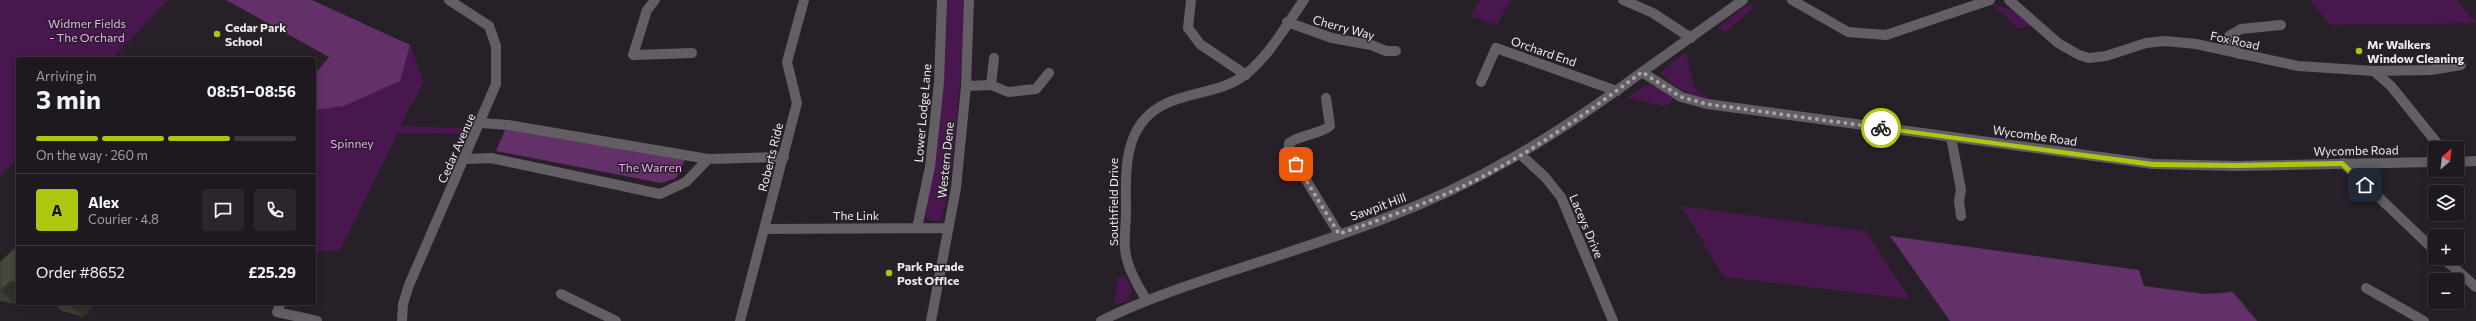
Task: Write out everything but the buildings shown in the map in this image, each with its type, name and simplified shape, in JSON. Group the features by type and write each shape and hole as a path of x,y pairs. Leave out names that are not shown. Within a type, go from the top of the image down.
{"street":[{"name":"Cedar Avenue","path":"402,321 403,304 409,286 466,159 496,84 496,46 489,26 449,0"},
{"path":"655,0 647,10 628,56 692,53"},
{"name":"Roberts Ride","path":"740,321 797,103 787,62 804,0"},
{"name":"Lower Lodge Lane","path":"917,228 930,167 939,82 942,0"},
{"name":"Western Dene","path":"931,321 956,188 966,86 969,0"},
{"path":"1191,0 1188,28 1196,40 1246,75"},
{"name":"Southfield Drive","path":"1147,301 1131,274 1126,257 1126,153 1136,128 1160,107 1183,97 1222,88 1246,75 1304,0"},
{"path":"1623,0 1653,13 1691,38"},
{"name":"Sawpit Hill","path":"1101,321 1147,301 1438,198 1467,184 1520,154 1617,91 1743,0"},
{"path":"1792,0 1848,32 1886,35 1990,0"},
{"name":"Fox Road","path":"2009,0 2069,51 2089,58 2144,43 2163,40 2183,42 2239,54 2339,71 2431,70 2461,65"},
{"name":"Cherry Way","path":"1287,22 1332,38 1370,45 1386,51 1396,51"},
{"path":"2239,54 2228,41 2229,36 2241,29 2281,25"},
{"name":"Orchard End","path":"1481,82 1496,48 1617,91"},
{"path":"991,85 994,58"},
{"path":"2374,71 2391,86 2435,141"},
{"path":"966,86 991,85 1008,92 1036,89 1050,72"},
{"name":"Wycombe Road","path":"1642,72 1681,97 1707,104 2153,164 2236,166 2428,162"},
{"path":"1326,98 1330,126 1326,130 1296,137 1289,142 1289,152 1339,234"},
{"path":"481,123 508,124 708,159 784,157"},
{"path":"1951,137 1962,190 1959,201 1961,216"},
{"name":"Laceys Drive","path":"1520,154 1545,177 1561,197 1612,321"},
{"path":"466,159 492,158 660,194 686,182 708,159"},
{"path":"2464,162 2476,161"},
{"path":"2343,163 2428,244"},
{"name":"The Link","path":"764,229 948,228"},
{"path":"2451,265 2476,288"},
{"path":"2366,288 2424,321"},
{"path":"561,294 616,321"},
{"path":"280,305 277,312 317,321"}],"green space":[{"name":"Widmer Fields - The Orchard","path":"0,0 168,0 114,57 16,57 16,160 0,177"},
{"path":"226,0 312,0 410,45 400,81 344,106 316,110 316,73 329,57"},
{"path":"947,0 965,0 966,3 953,154 949,185 944,209 939,222 928,220 925,215 940,108"},
{"path":"1480,0 1511,0 1497,25 1470,16"},
{"path":"2309,0 2457,0 2476,23 2331,25"},
{"path":"1991,4 2019,12 2033,25 2019,29"},
{"path":"1745,6 1756,6 1725,32 1717,28"},
{"name":"Spinney","path":"410,45 424,82 400,126 469,128 466,134 398,133 340,251 316,251 316,110 344,106 399,81"},
{"path":"1686,52 1694,87 1700,94 1721,102 1696,96 1681,90 1662,74 1661,72"},
{"path":"1646,85 1656,87 1673,97 1672,103 1664,106 1627,98"},
{"name":"The Warren","path":"506,128 685,160 676,178 661,183 496,151"},
{"path":"1681,206 1866,231 1910,299 1724,277"},
{"path":"1890,236 2139,270 2144,286 2205,294 2233,292 2257,321 1950,321"},
{"path":"1126,276 1132,289 1129,300 1115,305 1117,278"}],"way so far":[{"path":"1296,164 1339,234 1438,198 1467,184 1544,139 1617,91 1642,72 1681,97 1707,104 1881,128"}],"place":[{"name":"Cedar Park School","path":"217,34"},
{"name":"Mr Walkers Window Cleaning","path":"2359,51"},
{"name":"Park Parade Post Office","path":"889,273"}],"route":[{"path":"1881,128 2153,164 2236,166 2343,163 2365,185"}]}
